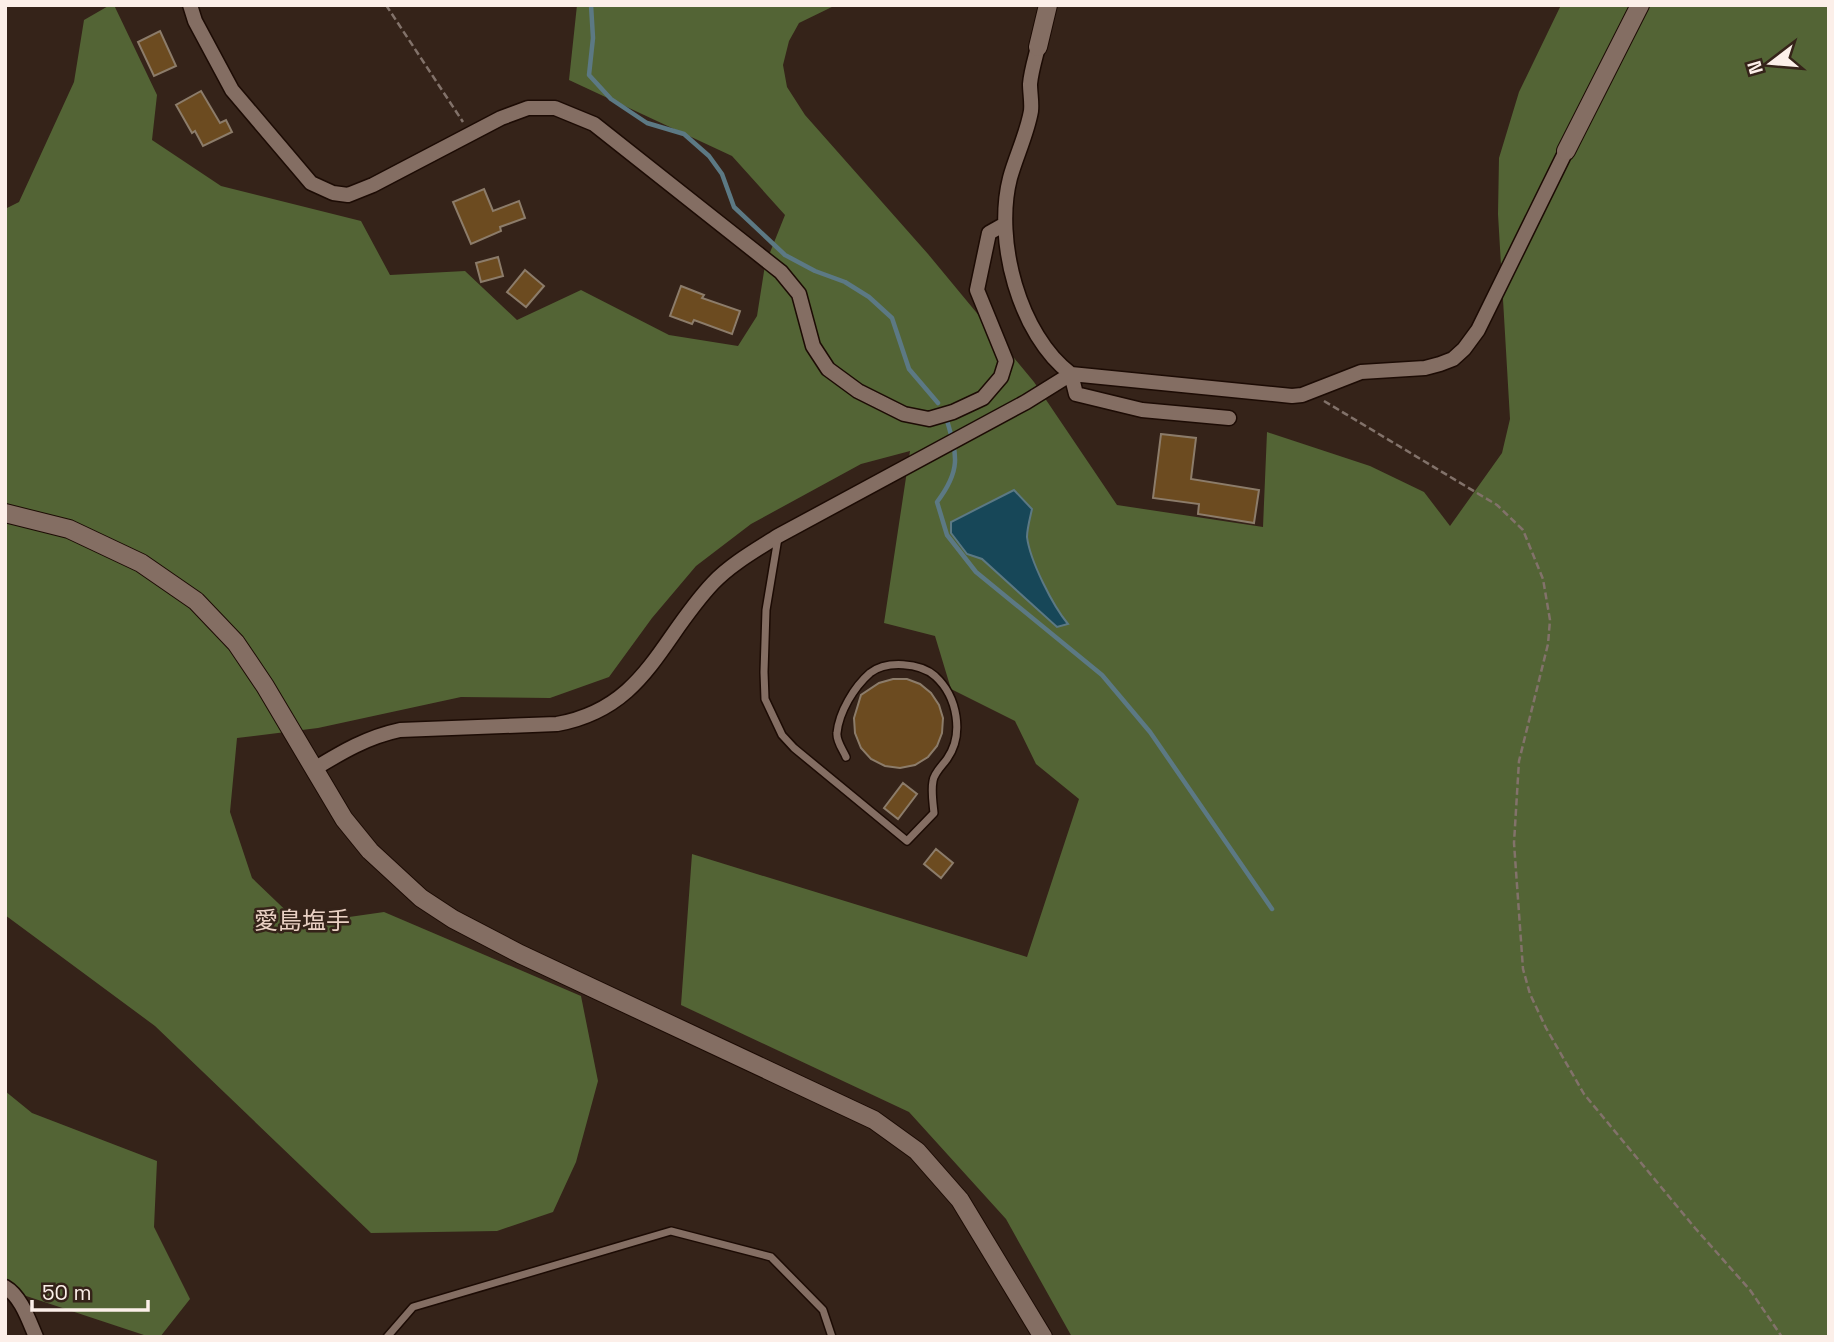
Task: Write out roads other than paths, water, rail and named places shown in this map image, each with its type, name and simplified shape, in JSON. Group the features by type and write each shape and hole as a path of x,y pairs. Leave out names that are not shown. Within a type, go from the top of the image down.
{"street":[{"path":"190,5 195,22 232,90 310,183 333,193 348,195 373,185 501,118 528,108 555,108 594,124 781,272 799,293 813,346 828,369 858,391 904,414 929,419 953,412 983,398 1001,377 1006,361 977,290 989,233 1004,223"},
{"path":"1048,5 1030,83 1031,110 1010,179 1004,223 1013,284 1046,349 1057,363 1071,374 1292,396 1362,372 1425,368 1440,364 1453,359 1464,349 1478,330 1640,5"},
{"path":"314,769 378,734 400,730 557,724 574,721 606,708 622,697 646,672 714,581 750,554 1026,402 1071,374"},
{"path":"1071,374 1076,394 1142,410 1229,418"},
{"path":"5,513 69,529 141,563 196,601 236,643 265,686 345,820 370,851 421,898 453,919 520,954 874,1120 917,1151 960,1200 1043,1337"},
{"path":"5,1287 27,1315 36,1337"}],"lane":[{"path":"779,536 766,610 764,685 765,699 773,719 794,748 908,841 934,813 933,779 956,744 958,728 955,709 936,677 920,667 902,664 872,672 855,691 842,713 836,736 846,757"},
{"path":"387,1337 413,1307 671,1231 771,1257 823,1310 832,1337"}],"water":[{"path":"1014,490 1032,509 1027,534 1029,547 1043,583 1068,624 1057,627 982,559 967,554 951,533 951,522"}],"waterway":[{"path":"591,5 593,38 589,75 611,99 647,123 684,134 709,156 722,174 734,207 785,255 815,271 845,282 869,297 892,318 909,369 938,403"},
{"path":"946,417 955,452 954,471 937,502 947,535 976,572 1102,675 1150,732 1272,909"}],"district":[{"name":"愛島塩手","path":"302,920"}]}
